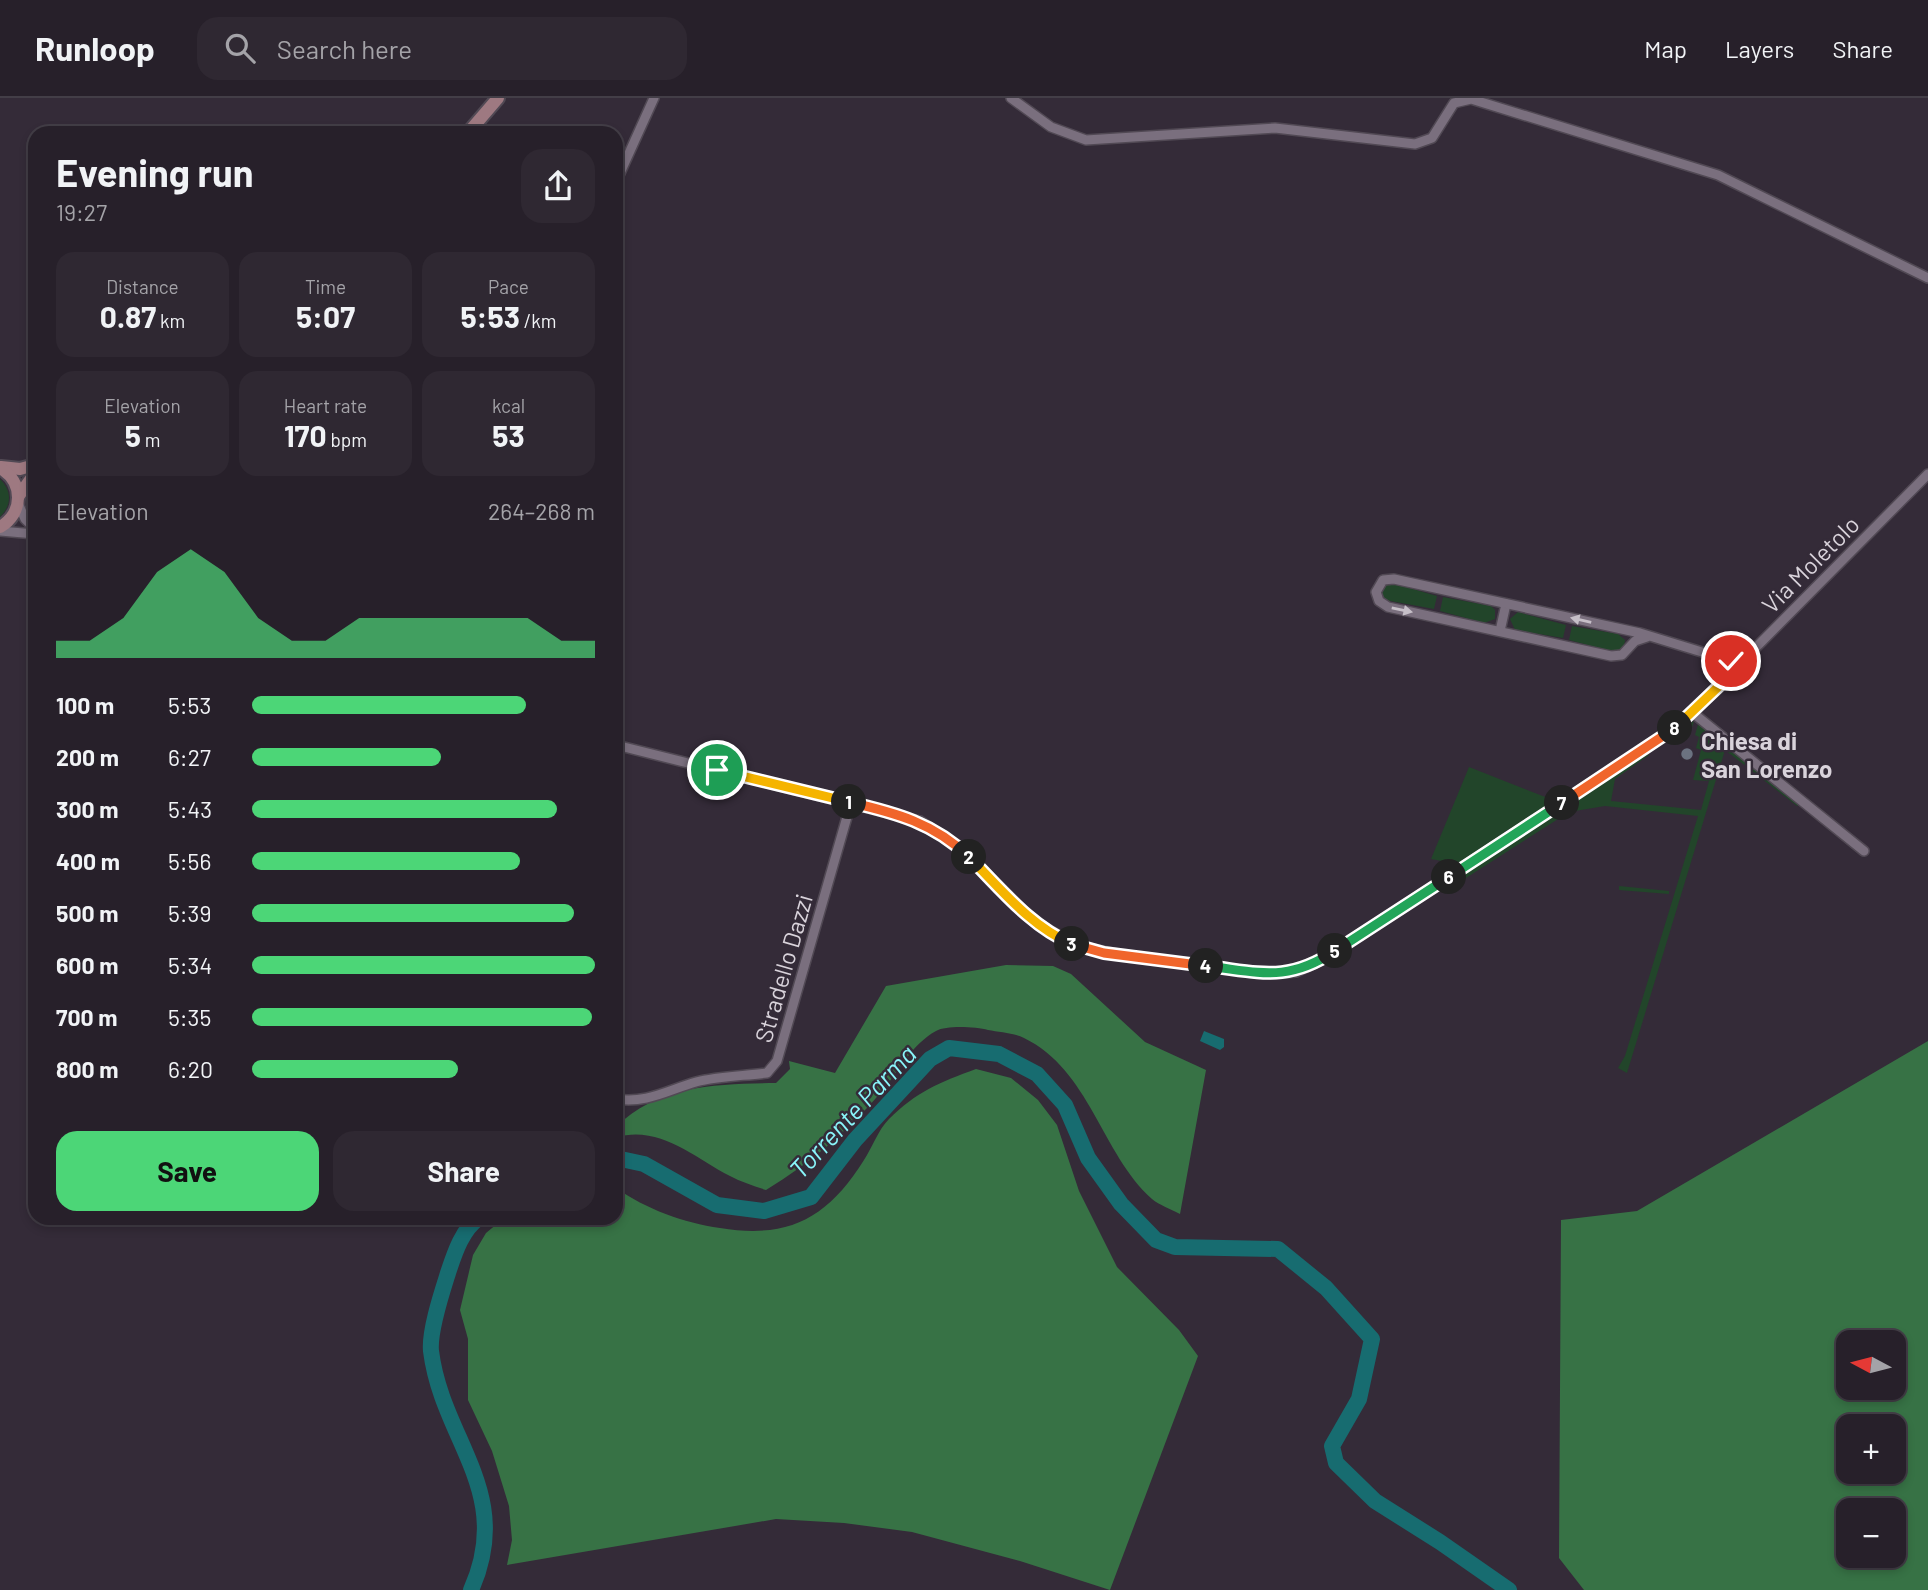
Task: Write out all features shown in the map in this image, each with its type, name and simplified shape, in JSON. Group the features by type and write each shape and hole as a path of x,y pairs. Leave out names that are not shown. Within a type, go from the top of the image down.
{"street":[{"path":"474,126 498,98"},
{"path":"623,167 654,98"},
{"path":"1011,98 1051,127 1086,140 1282,128 1411,144 1429,140 1454,103 1471,99 1718,175 1928,278"},
{"path":"0,467 28,467"},
{"path":"0,467 15,482 28,516"},
{"name":"Via Moletolo","path":"623,747 908,817 934,828 967,855 1027,915 1069,942 1122,956 1284,974 1321,960 1654,744 1693,713 1928,474"},
{"path":"0,529 12,518 28,486"},
{"path":"0,529 28,531"},
{"path":"1647,637 1635,641 1622,655 1614,657 1385,606 1379,601 1377,589 1381,582 1391,578 1618,629 1647,637 1725,659 1739,667"},
{"path":"1500,631 1506,604"},
{"path":"1618,629 1628,636 1629,648"},
{"path":"1693,713 1864,851"},
{"name":"Stradello Dazzi","path":"623,1100 650,1099 698,1082 767,1073 776,1061 851,803"}],"shaded area":[{"path":"0,479 7,488 9,498 7,508 0,517"},
{"path":"1392,583 1437,596 1434,609 1385,600 1381,592 1386,584"},
{"path":"1443,597 1491,606 1495,610 1495,619 1484,623 1440,611"},
{"path":"1518,612 1566,625 1563,638 1515,630 1510,619"},
{"path":"1572,626 1618,634 1625,640 1624,647 1614,652 1569,640"},
{"path":"1694,721 1690,734 1683,732 1680,742 1673,740 1661,743"},
{"path":"1699,721 1801,802 1797,806 1725,750 1627,1073 1618,1068 1625,1056 1698,816 1605,806 1569,812 1452,887 1447,881 1647,753 1649,755 1615,779 1611,801 1701,810 1709,781 1693,780 1701,750 1696,748 1699,737 1695,735"},
{"path":"1469,767 1558,802 1504,832 1504,837 1458,867 1458,864 1431,859"},
{"path":"1619,886 1669,891 1669,894 1619,890"},
{"path":"1006,965 1053,966 1071,974 1145,1042 1206,1070 1180,1214 1152,1199 1135,1180 1080,1091 1065,1070 1046,1052 1020,1036 976,1028 947,1028 927,1036 870,1105 843,1132 814,1157 766,1190 734,1178 662,1139 648,1135 623,1136 623,1121 651,1102 670,1094 712,1086 776,1083 790,1069 789,1061 835,1073 886,986"},
{"path":"1204,1031 1224,1039 1224,1047 1220,1050 1200,1041"},
{"path":"1928,1041 1928,1590 1584,1590 1559,1558 1561,1220 1637,1211"},
{"path":"976,1069 1011,1078 1038,1100 1057,1125 1079,1191 1117,1267 1179,1330 1198,1356 1110,1590 1020,1561 912,1532 844,1523 776,1519 507,1565 512,1540 509,1506 492,1451 468,1400 468,1339 460,1310 473,1255 486,1233 496,1225 623,1225 623,1193 653,1209 693,1223 744,1231 786,1227 804,1220 835,1197 864,1160 885,1123 899,1110 929,1089"}],"waterway":[{"name":"Torrente Parma","path":"623,1160 644,1164 717,1205 764,1211 811,1197 855,1140 930,1059 949,1048 999,1054 1037,1074 1065,1105 1088,1158 1121,1204 1156,1240 1175,1247 1278,1249 1326,1288 1372,1339 1359,1399 1332,1446 1336,1463 1375,1501 1509,1590"},
{"name":"Torrente Parma","path":"471,1225 463,1235 448,1273 436,1312 431,1343 438,1383 481,1495 485,1524 482,1555 471,1590"}],"place":[{"name":"Chiesa di San Lorenzo","path":"1687,754"}],"route":[{"path":"717,770 920,821 960,848 1035,922 1077,946 1122,956 1284,974 1312,966 1665,736 1739,667 1731,661"}]}
